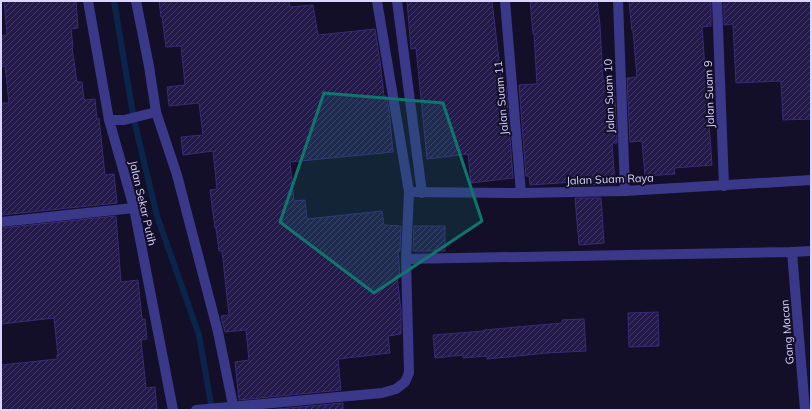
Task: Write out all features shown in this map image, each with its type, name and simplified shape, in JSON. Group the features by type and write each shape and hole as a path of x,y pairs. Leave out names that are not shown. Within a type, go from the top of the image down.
{"street":[{"name":"Jalan Sekar Putih","path":"88,1 109,120 134,208 173,410"},
{"path":"136,1 149,66 156,112 179,182 218,332 232,408"},
{"path":"196,410 232,408 382,392 396,389 405,382 409,373 406,259 409,192 377,1"},
{"path":"396,1 422,193"},
{"name":"Jalan Suam 11","path":"505,1 521,193"},
{"name":"Jalan Suam 10","path":"618,1 625,191"},
{"name":"Jalan Suam 9","path":"717,1 724,186"},
{"path":"109,120 124,120 156,112"},
{"name":"Jalan Suam Raya","path":"409,192 521,193 625,191 811,180"},
{"path":"1,222 134,208"},
{"path":"406,259 811,251"},
{"name":"Gang Macan","path":"792,252 805,410"}],"highlighted area":[{"path":"324,93 443,103 482,221 374,293 280,222"}],"building":[{"path":"4,1 76,1 78,28 71,29 77,82 82,82 84,100 95,99 97,119 99,118 105,175 114,174 117,203 1,215 1,103 9,103 5,66 1,67 1,36 7,35"},
{"path":"159,1 289,1 290,7 313,5 318,35 375,29 384,96 386,96 389,109 393,152 290,162 294,201 305,200 307,219 382,211 384,225 401,226 400,251 398,251 400,276 397,276 401,310 401,334 388,336 390,353 338,359 341,390 239,400 235,362 249,360 246,330 225,332 221,316 229,315 222,251 219,251 210,190 217,189 213,151 183,155 181,137 203,135 199,103 169,106 167,87 185,85 181,46 166,47"},
{"path":"407,1 492,1 502,86 506,86 513,178 471,183 468,154 427,159 416,48 411,49"},
{"path":"530,1 597,1 603,81 614,80 617,143 612,143 615,184 574,185 574,182 530,185 529,176 526,176 519,85 537,84 534,34"},
{"path":"629,1 711,1 711,26 702,27 712,165 674,168 675,174 645,176 642,141 630,142 627,78 637,77"},
{"path":"724,1 811,1 811,119 783,120 781,81 736,83 733,24 724,25"},
{"path":"575,198 601,198 604,243 579,245"},
{"path":"116,216 121,282 138,280 142,319 145,319 147,339 141,340 146,388 155,387 157,410 1,410 1,365 57,359 58,355 54,318 1,324 1,228"},
{"path":"414,226 445,226 445,251 413,251"},
{"path":"658,312 659,346 629,347 628,313"},
{"path":"584,319 586,351 487,359 487,356 463,358 463,355 435,358 433,335 562,323 562,320"},
{"path":"343,403 343,410 267,410"}],"waterway":[{"path":"114,1 134,120 157,216 199,335 212,410"}]}
